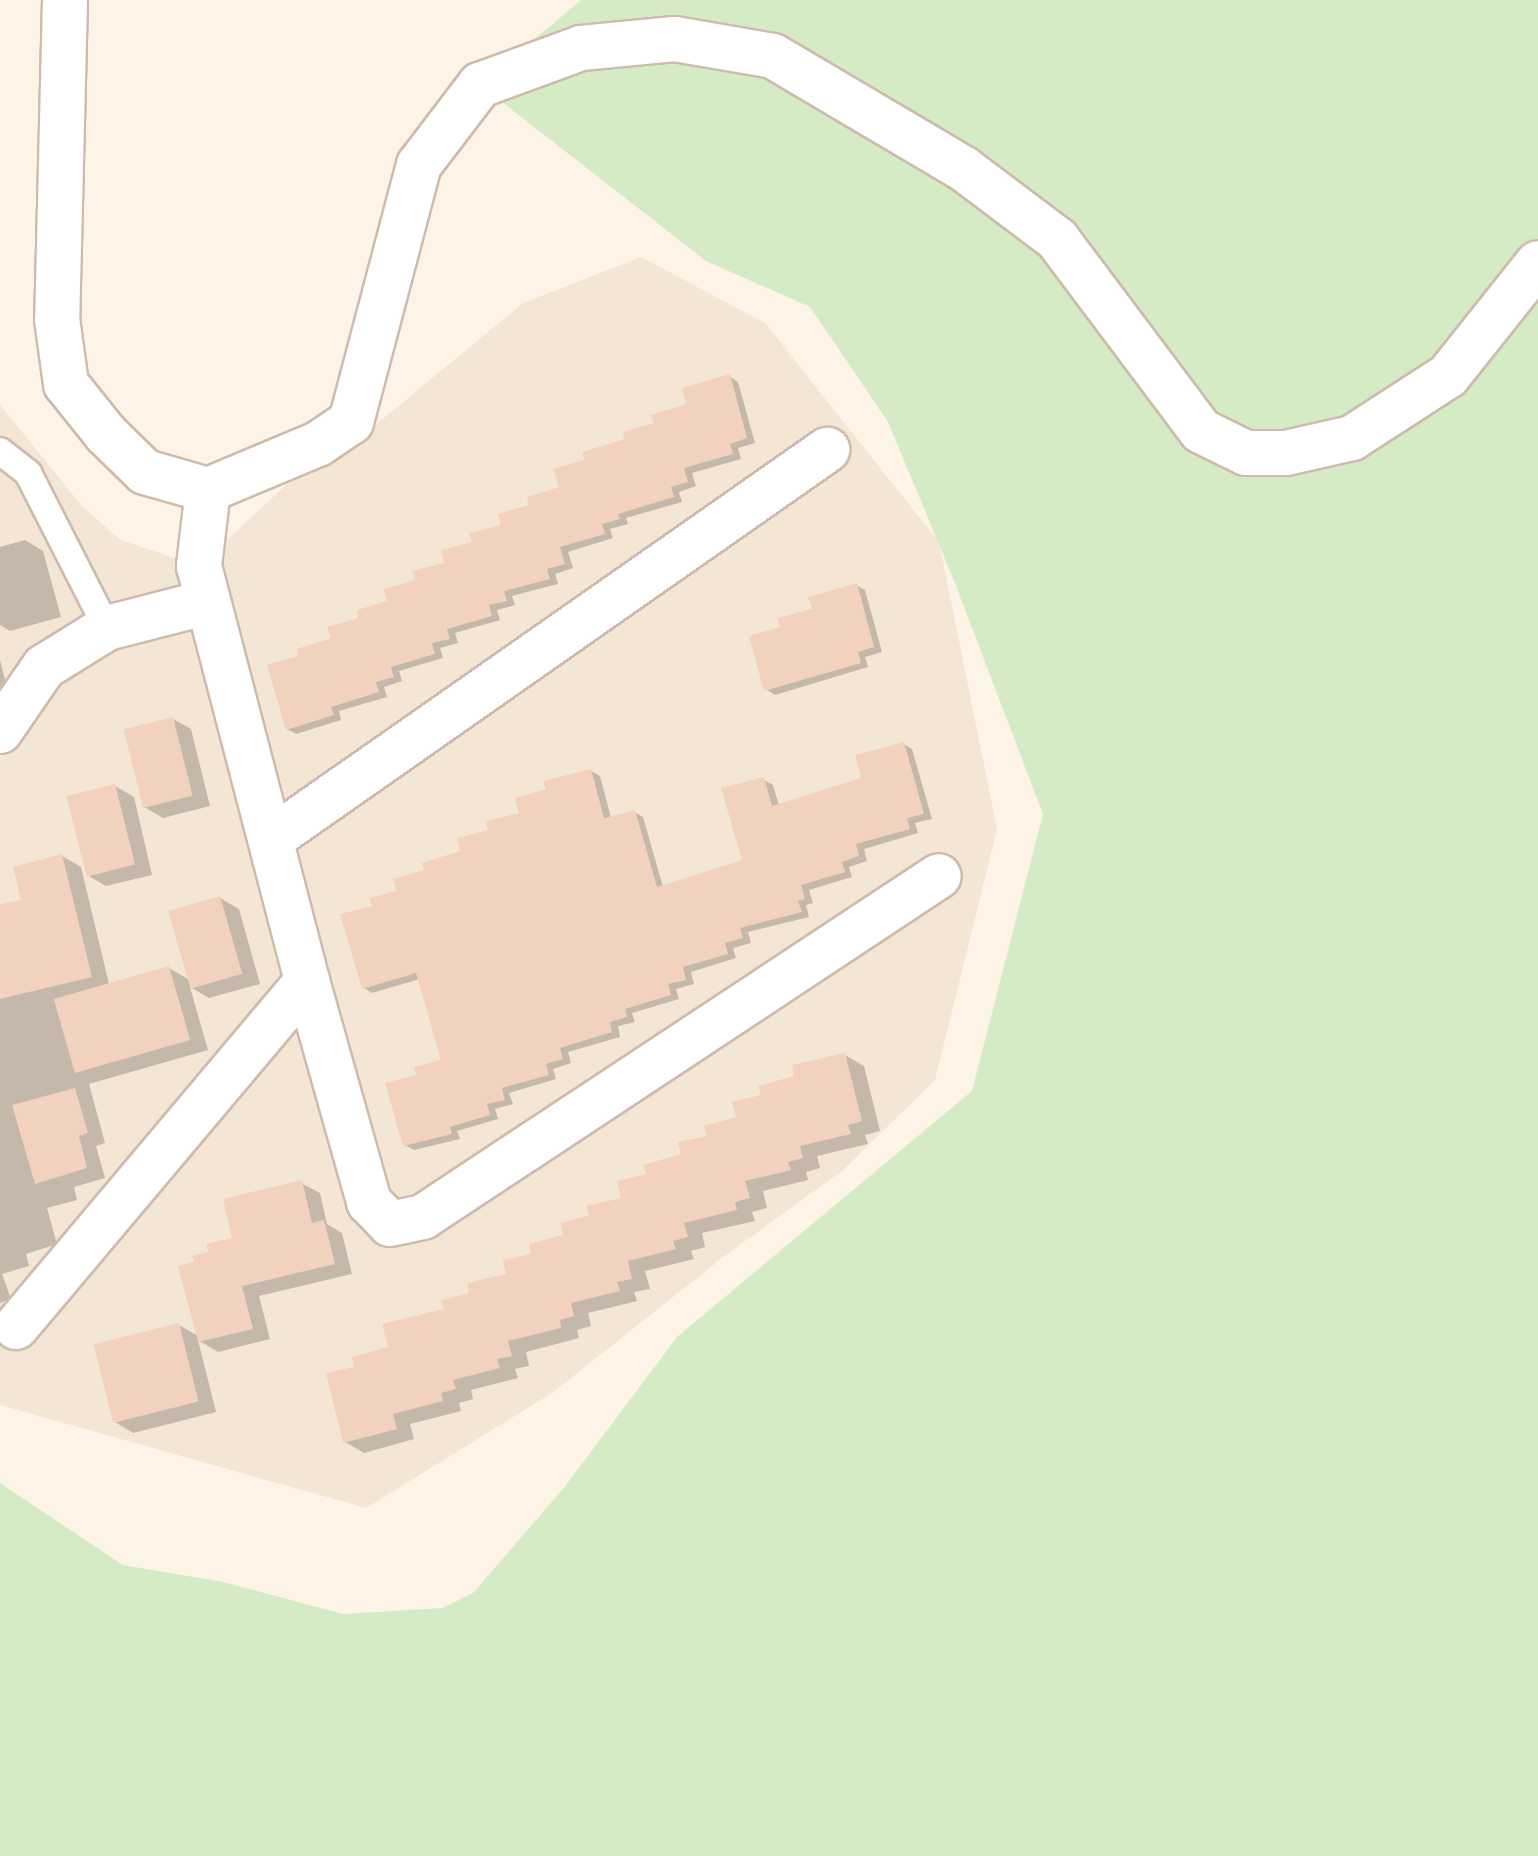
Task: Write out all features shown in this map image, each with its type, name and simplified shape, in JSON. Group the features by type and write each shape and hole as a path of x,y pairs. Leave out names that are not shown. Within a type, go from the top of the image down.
{"street":[{"path":"65,0 57,319 66,384 106,434 145,472 208,490 318,444 351,422 419,165 480,85 581,48 675,39 773,56 964,169 1057,239 1201,431 1246,453 1286,453 1352,438 1448,376 1538,263"},
{"path":"271,839 827,450"},
{"path":"208,490 199,566 307,981 369,1202 390,1224 423,1217 939,876"},
{"path":"0,731 44,667 107,628 208,602"},
{"path":"16,1327 307,981"}],"lane":[{"path":"0,451 28,473 107,628"}],"shaded area":[{"path":"641,257 765,323 939,542 997,829 935,1080 842,1171 730,1252 552,1393 366,1508 0,1405 0,405 82,506 121,540 199,566 287,484 326,466 523,303"}],"green space":[{"path":"581,0 1538,0 1538,1856 0,1856 0,1483 123,1565 223,1582 343,1614 443,1608 473,1593 563,1489 677,1337 972,1091 1043,814 953,578 888,422 810,307 706,261 480,85"}],"building":[{"path":"730,374 747,438 730,444 733,454 684,468 688,482 671,487 674,497 618,514 620,519 602,524 605,534 560,547 565,564 547,569 550,579 504,591 507,601 489,605 492,616 447,629 450,639 432,643 435,654 391,667 394,677 376,682 379,692 331,707 334,715 286,730 267,665 298,656 297,649 331,638 327,627 358,618 357,610 387,601 384,589 415,580 412,571 444,563 441,550 472,542 469,533 501,525 498,514 529,505 527,497 559,487 553,469 584,460 582,452 625,439 623,432 654,423 651,415 686,404 682,388"},
{"path":"857,583 874,647 858,652 861,663 764,691 749,636 780,627 777,618 812,609 808,597"},
{"path":"173,717 193,796 143,808 124,729"},
{"path":"904,742 924,814 907,818 910,829 856,844 859,856 842,862 845,872 801,885 805,899 798,901 802,912 740,928 743,938 725,943 728,954 683,967 686,980 668,984 671,995 625,1009 627,1017 610,1022 612,1032 560,1048 563,1059 546,1064 549,1075 502,1088 505,1100 487,1104 490,1115 450,1127 452,1134 403,1146 385,1083 416,1075 414,1067 441,1060 416,973 362,989 340,914 372,906 369,898 396,891 393,879 424,870 422,863 460,851 457,838 488,830 486,821 519,813 515,798 546,789 543,781 591,769 604,818 635,810 657,887 742,860 721,788 764,777 772,806 861,778 855,755"},
{"path":"115,784 135,865 87,877 66,796"},
{"path":"62,854 92,977 0,999 0,904 21,900 13,867"},
{"path":"220,896 242,974 190,989 168,911"},
{"path":"169,966 190,1040 75,1073 54,999"},
{"path":"845,1053 862,1121 848,1125 851,1134 800,1146 803,1158 788,1162 791,1170 745,1181 750,1198 735,1202 737,1210 684,1223 688,1237 673,1241 676,1249 628,1261 632,1279 617,1282 620,1291 571,1303 574,1316 560,1320 561,1328 508,1341 512,1356 497,1359 500,1368 453,1380 456,1389 441,1393 443,1401 393,1414 397,1429 343,1443 326,1373 354,1367 352,1357 388,1347 382,1324 444,1309 441,1300 469,1293 467,1283 506,1274 503,1260 531,1254 529,1244 563,1235 561,1223 589,1215 586,1206 621,1198 617,1181 646,1174 643,1165 681,1154 678,1142 707,1136 704,1126 736,1117 732,1102 761,1095 758,1086 794,1076 792,1065"},
{"path":"75,1088 88,1133 79,1136 87,1168 35,1184 12,1105"},
{"path":"302,1180 312,1223 324,1220 335,1264 242,1286 253,1329 198,1342 178,1266 194,1262 192,1256 208,1252 206,1244 232,1238 223,1199"},
{"path":"179,1323 199,1402 113,1423 94,1344"}]}
